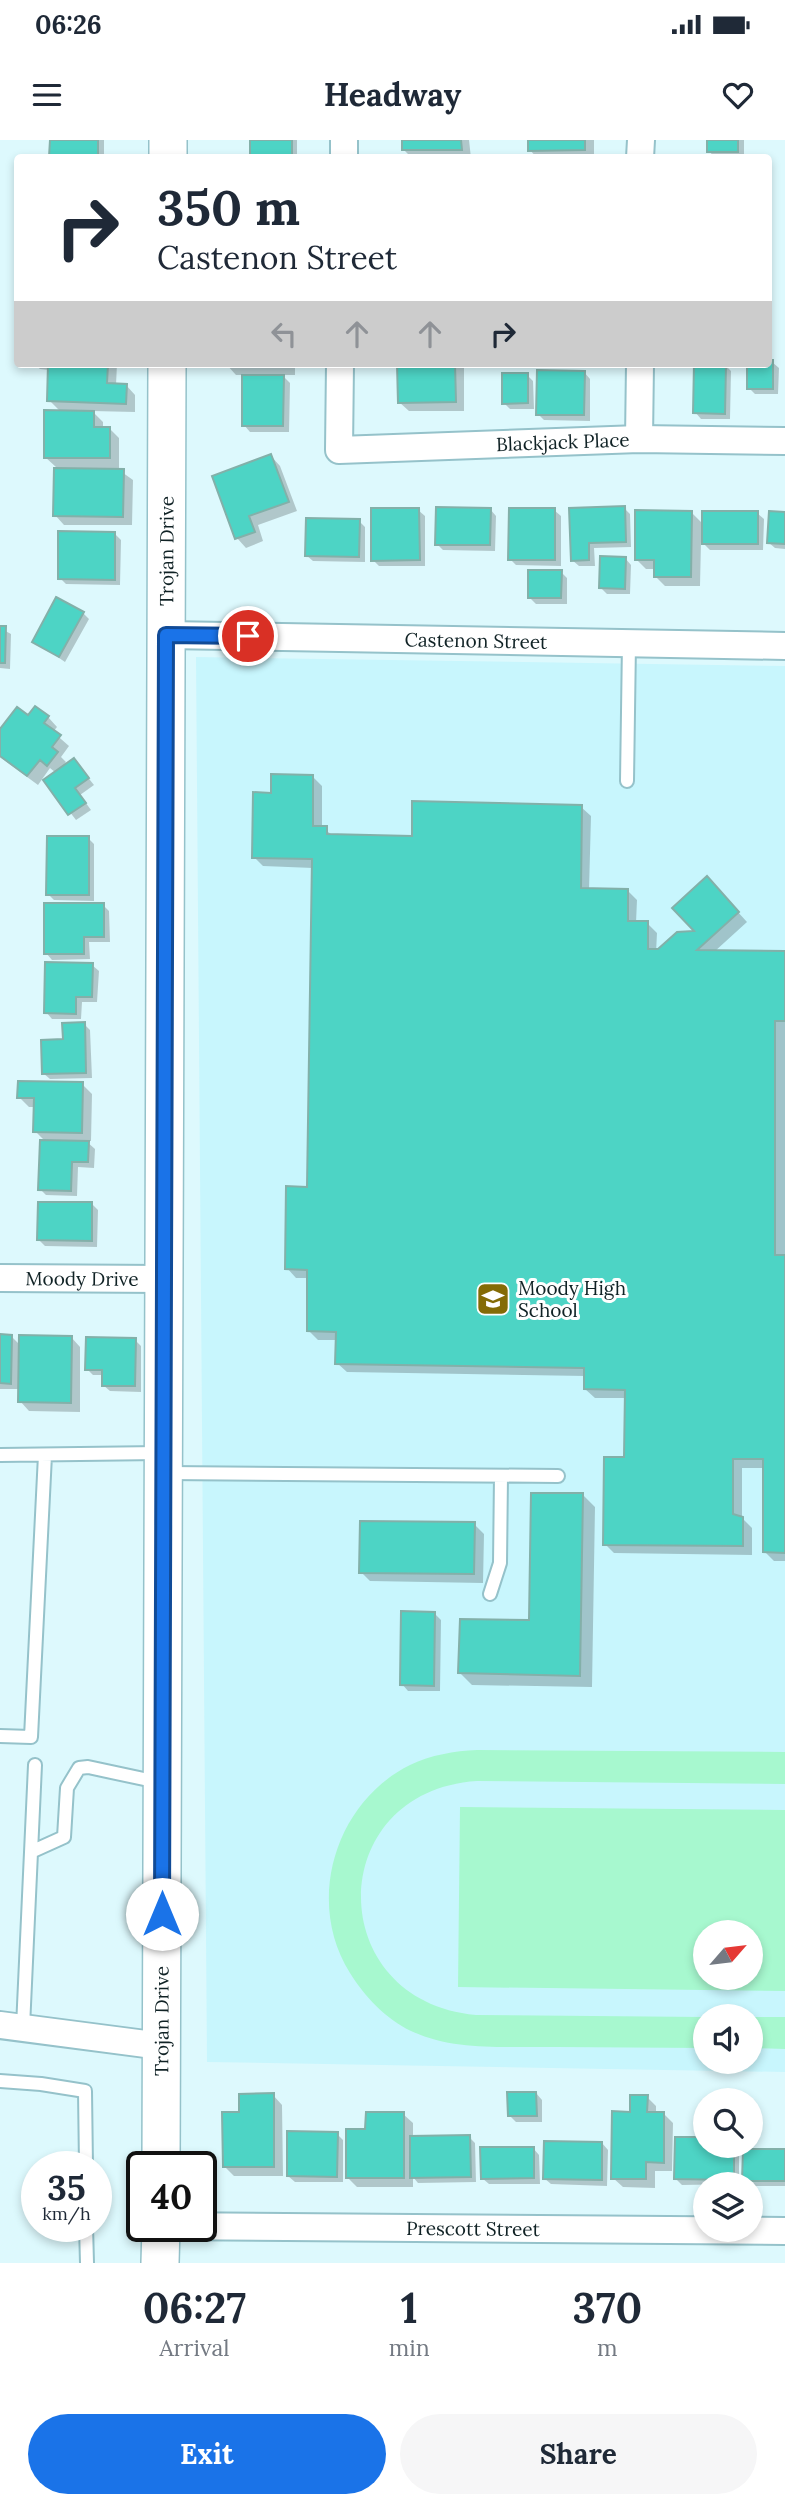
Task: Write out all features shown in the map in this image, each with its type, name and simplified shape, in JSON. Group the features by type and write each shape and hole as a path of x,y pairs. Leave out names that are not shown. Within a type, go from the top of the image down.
{"street":[{"name":"Trojan Drive","path":"161,2151 167,368"},
{"name":"Blackjack Place","path":"340,368 339,450 639,439 785,441"},
{"path":"639,439 640,368"},
{"name":"Castenon Street","path":"166,635 785,646"},
{"name":"Moody Drive","path":"0,1278 164,1279"},
{"path":"11,2026 161,2046"},
{"name":"Prescott Street","path":"217,2226 785,2231"},
{"path":"160,2263 161,2242"}],"lane":[{"path":"627,781 629,643"},
{"path":"0,1455 501,1476 558,1476"},
{"path":"0,1737 31,1737 45,1455"},
{"path":"490,1594 500,1563 501,1476"},
{"path":"11,2026 33,1851 35,1765"},
{"path":"33,1851 64,1837 67,1788 79,1768 88,1766 162,1783"},
{"path":"0,2081 85,2091 86,2151"},
{"path":"86,2242 87,2263"}],"shaded area":[{"name":"Moody High School","path":"196,657 785,666 785,2072 763,2072 763,2004 693,2004 693,2070 207,2062"}],"green space":[{"path":"460,1751 785,1752 785,1784 477,1781 426,1793 390,1820 368,1856 361,1896 368,1937 390,1974 426,2001 476,2015 693,2017 693,2048 501,2047 446,2042 428,2038 402,2026 377,2007 362,1991 337,1945 330,1916 329,1886 335,1856 346,1828 363,1803 384,1782 410,1765"},
{"path":"460,1807 785,1810 785,1991 703,1990 763,1990 763,1920 693,1920 693,1990 458,1987"},
{"path":"763,2017 785,2017 785,2049 763,2048"}],"building":[{"path":"50,140 98,140 98,154 49,154"},
{"path":"250,140 292,140 292,154 250,154"},
{"path":"402,140 461,140 462,150 402,150"},
{"path":"528,140 585,140 585,150 528,151"},
{"path":"707,140 738,140 738,152 707,152"},
{"path":"773,360 773,389 747,389 747,368 772,368"},
{"path":"48,368 108,368 107,383 127,384 126,404 47,401"},
{"path":"397,368 455,368 456,402 398,403"},
{"path":"694,368 726,368 725,414 693,413"},
{"path":"537,370 585,371 584,415 536,415"},
{"path":"502,373 528,373 528,403 502,404"},
{"path":"242,375 284,375 283,426 242,426"},
{"path":"44,410 94,411 94,427 110,427 110,458 44,458"},
{"path":"271,454 289,502 249,516 255,532 235,539 212,476"},
{"path":"54,468 124,469 123,517 53,516"},
{"path":"625,506 626,542 589,543 589,560 571,561 569,508"},
{"path":"436,507 491,508 490,545 435,545"},
{"path":"371,508 419,508 420,560 371,561"},
{"path":"509,508 555,508 555,560 508,560"},
{"path":"635,510 692,511 691,577 654,577 654,560 635,560"},
{"path":"702,511 758,511 758,544 702,544"},
{"path":"769,511 785,512 785,544 767,543"},
{"path":"306,518 360,519 359,557 305,556"},
{"path":"58,531 115,532 115,580 58,579"},
{"path":"600,556 626,557 625,589 599,588"},
{"path":"528,570 562,570 561,598 528,598"},
{"path":"56,597 84,612 59,657 32,642"},
{"path":"0,626 6,626 5,663 0,663"},
{"path":"35,706 49,716 44,723 61,735 52,747 58,752 47,766 40,760 27,776 0,756 0,729 17,707 28,715"},
{"path":"74,758 89,778 75,788 86,803 68,815 43,780"},
{"path":"271,774 313,775 313,826 327,826 327,834 412,836 412,801 582,805 581,888 628,889 628,921 648,921 648,949 658,949 677,932 694,931 672,908 707,876 739,912 697,950 785,951 785,1021 775,1021 775,1255 785,1255 785,1553 763,1552 763,1459 733,1459 733,1514 743,1517 743,1546 603,1545 604,1457 624,1457 625,1390 584,1389 584,1368 335,1364 336,1332 307,1331 307,1270 285,1269 286,1186 307,1187 312,859 252,858 253,792 271,793"},
{"path":"47,836 89,836 89,895 46,895"},
{"path":"44,903 104,903 104,937 84,937 84,954 44,954"},
{"path":"45,962 93,963 92,997 76,997 76,1014 44,1013"},
{"path":"85,1022 86,1073 42,1074 41,1040 63,1039 62,1023"},
{"path":"18,1081 83,1082 82,1133 33,1132 34,1098 17,1098"},
{"path":"40,1140 89,1141 88,1162 72,1162 71,1191 38,1190"},
{"path":"38,1202 92,1202 92,1241 37,1240"},
{"path":"0,1334 12,1335 11,1384 0,1383"},
{"path":"19,1335 72,1336 71,1403 18,1402"},
{"path":"86,1337 136,1338 135,1386 102,1386 102,1370 85,1370"},
{"path":"531,1493 583,1493 580,1676 458,1673 460,1619 529,1620"},
{"path":"360,1521 475,1522 474,1574 359,1573"},
{"path":"401,1611 435,1612 434,1686 400,1685"},
{"path":"507,2092 536,2092 537,2116 508,2116"},
{"path":"274,2093 274,2167 223,2167 222,2112 239,2112 239,2094"},
{"path":"630,2095 648,2095 647,2112 664,2112 664,2163 646,2162 646,2179 611,2179 612,2111 630,2112"},
{"path":"366,2112 404,2112 404,2178 346,2178 346,2129 365,2129"},
{"path":"287,2131 338,2132 337,2177 287,2176"},
{"path":"470,2135 471,2177 410,2178 410,2136"},
{"path":"675,2137 693,2137 693,2158 734,2158 734,2172 693,2172 693,2179 674,2179"},
{"path":"544,2141 602,2142 602,2180 543,2179"},
{"path":"480,2147 534,2147 534,2178 481,2179"},
{"path":"763,2149 785,2149 785,2181 763,2181 763,2172 742,2172 743,2158 763,2158"}],"place":[{"name":"Moody High School","path":"493,1299"}],"route":[{"path":"162,1914 166,635 248,636"}]}
